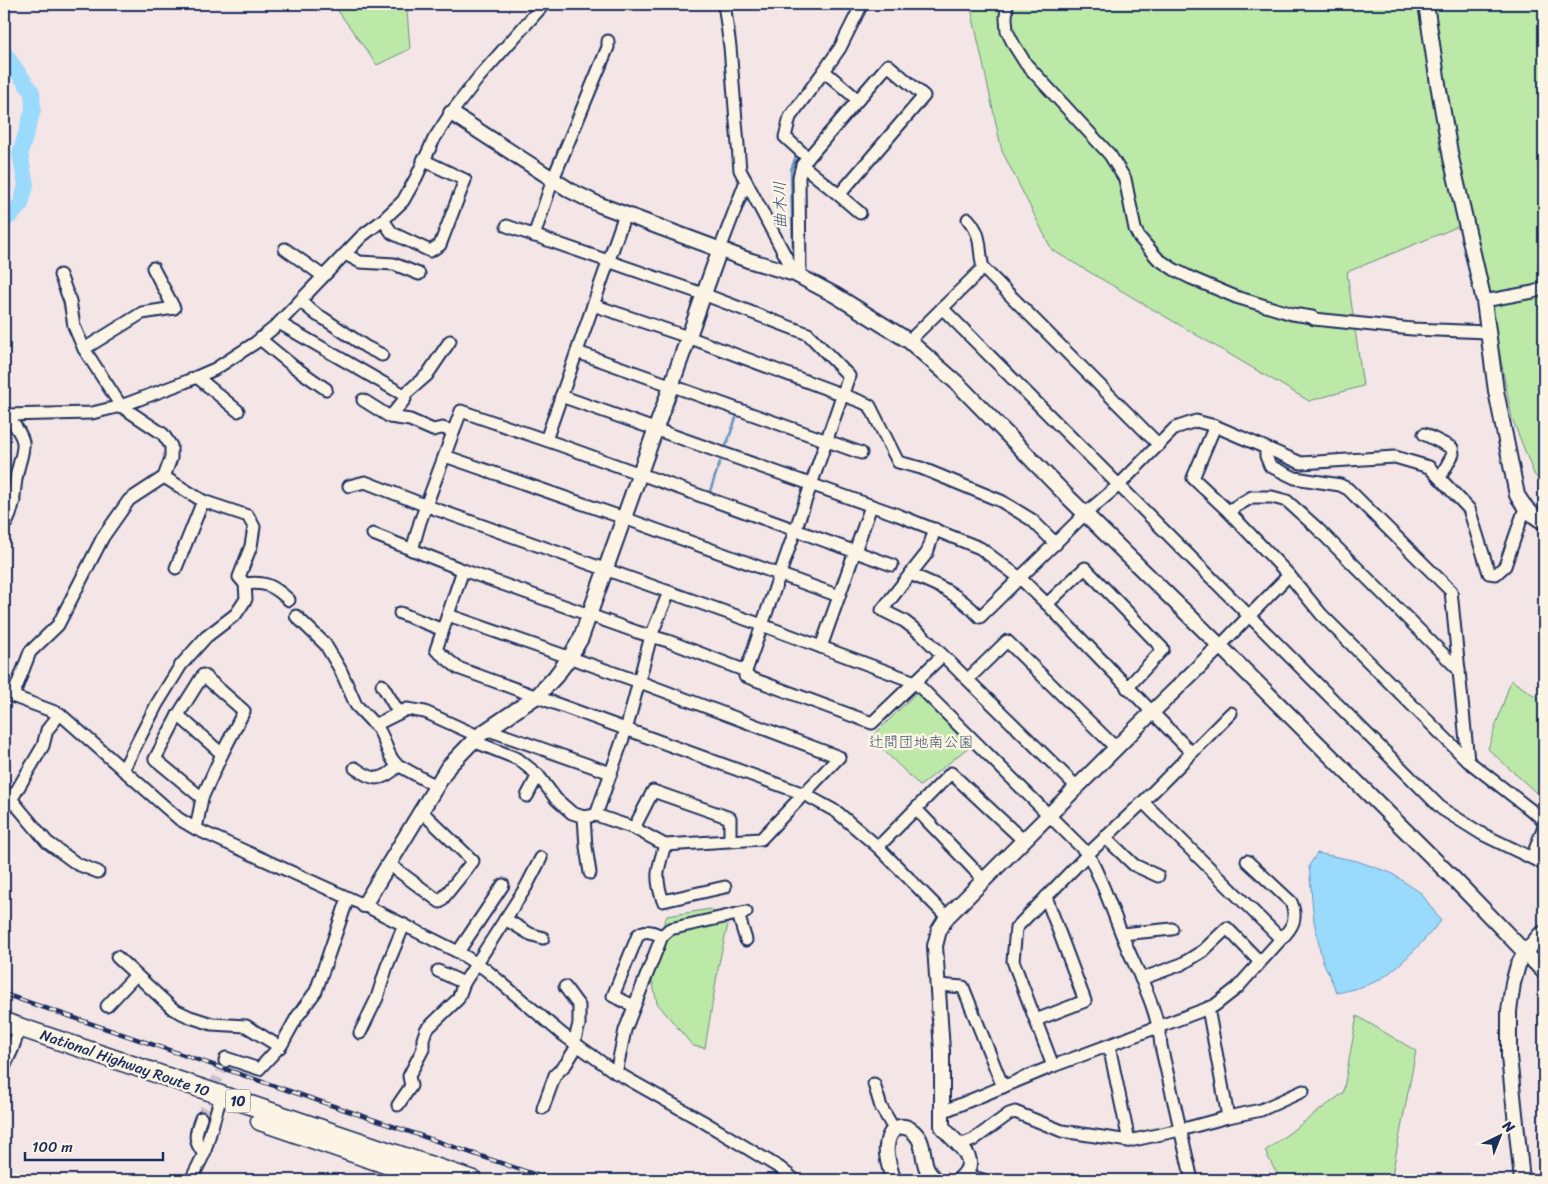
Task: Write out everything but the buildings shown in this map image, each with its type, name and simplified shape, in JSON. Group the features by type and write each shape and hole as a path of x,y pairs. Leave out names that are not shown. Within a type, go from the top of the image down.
{"highway":[{"name":"National Highway Route 10","path":"11,1030 438,1177 473,1180"}],"street":[{"path":"5,415 92,413 120,406 197,377 227,362 260,339 279,323 362,236 403,201 434,139 451,113 479,77 543,4"},
{"path":"722,4 725,10 730,47 740,170 798,275"},
{"path":"860,213 839,196 785,137 790,117 840,48 862,4"},
{"path":"1007,4 1007,31 1014,45 1026,64 1110,155 1125,179 1135,229 1158,259 1191,278 1236,297 1314,319 1412,329 1488,332"},
{"path":"1426,4 1451,158 1484,301 1496,391 1517,494 1525,508 1536,518 1544,522"},
{"path":"534,236 553,179 608,47 608,41"},
{"path":"798,275 799,177 805,161 888,65 924,96 839,196"},
{"path":"824,71 858,100"},
{"path":"451,113 553,179 600,205 798,275 835,295 910,341 957,383 1056,485 1453,878 1544,972"},
{"path":"383,220 392,233 430,251 440,245 465,180 424,160"},
{"path":"364,905 448,767 479,735 536,696 555,677 581,638 703,294 746,181"},
{"path":"546,440 625,214"},
{"path":"968,219 976,228 979,236 982,268 1159,445"},
{"path":"507,226 703,294 808,334 849,376 745,676 872,723 942,656"},
{"path":"285,249 323,276"},
{"path":"345,254 360,262 394,264 419,274"},
{"path":"84,349 142,313 174,308 153,268"},
{"path":"910,341 982,268"},
{"path":"60,275 70,301 74,326 84,349 120,406 163,434 171,446 171,458 164,477 130,500 103,537 58,625 30,652 8,695 60,714 179,819 196,829 364,905 458,952 476,964 575,1044 616,1073 704,1122 780,1168 795,1180"},
{"path":"1484,301 1533,292 1544,288"},
{"path":"300,301 317,315 366,347 382,355"},
{"path":"593,305 688,337 870,406 898,462 921,468 1001,501 1032,520 1056,544"},
{"path":"942,308 1442,809 1482,834 1544,864"},
{"path":"279,323 404,395"},
{"path":"260,339 293,366 326,389"},
{"path":"390,417 405,399 404,395 427,375 450,341"},
{"path":"577,352 861,452"},
{"path":"197,377 238,411"},
{"path":"561,396 935,529 980,548 1020,578 1192,752"},
{"path":"363,400 390,417 410,420 433,430 442,428 454,431"},
{"path":"412,550 461,411 892,565"},
{"path":"4,524 13,510 23,444 21,435 5,415"},
{"path":"910,574 942,586 965,602 980,617 1086,513 1119,485 1175,428 1196,421 1215,426 1302,463 1395,458 1429,467 1469,509 1490,572 1496,574 1505,566 1525,508"},
{"path":"1215,426 1192,478 1228,511 1289,575 1321,614 1468,761 1540,817 1544,822 1544,826 1532,858"},
{"path":"1424,434 1452,448 1452,454 1440,478"},
{"path":"1266,449 1266,456 1270,466 1295,478 1340,485 1348,489 1450,591 1468,761"},
{"path":"445,456 624,518 839,596"},
{"path":"123,770 157,704 181,665 206,637 236,614 246,598 244,584 239,577 251,546 254,527 248,516 203,501 164,477"},
{"path":"348,486 364,482 915,682 1050,814 1088,854 1100,876 1160,1027 1161,1046 1192,1180"},
{"path":"4,492 14,502"},
{"path":"1228,511 1252,497 1272,496 1287,501 1317,528 1459,670"},
{"path":"176,568 203,501"},
{"path":"822,647 871,506"},
{"path":"935,529 927,553 882,610 904,621 921,634 1077,787"},
{"path":"373,534 463,570 700,652 746,671"},
{"path":"1047,604 1084,568 1163,649 1127,688"},
{"path":"463,570 436,650 458,668 804,794 837,812 878,847 947,918"},
{"path":"983,1180 962,1177 970,1164 967,1154 942,1126 942,1051 935,946 939,930 947,918 984,880 1289,575"},
{"path":"244,584 259,582 277,589 289,600"},
{"path":"590,873 586,847 590,816 611,773 626,730 651,636 669,592"},
{"path":"400,612 443,630"},
{"path":"448,615 640,682 839,757 761,839 666,845 634,828 572,813 556,799 538,775 518,759 479,735"},
{"path":"296,616 325,644 340,669 356,705 381,731 391,759 398,766 436,786"},
{"path":"968,679 1007,641 1116,748"},
{"path":"196,829 202,798 244,711 203,675 178,715 155,758 202,798"},
{"path":"382,685 399,713"},
{"path":"375,725 406,709 425,712 479,735 611,773"},
{"path":"1053,1066 1013,961 1016,928 1230,713"},
{"path":"4,812 43,746 47,730 60,714"},
{"path":"178,715 222,754"},
{"path":"355,768 366,775 379,778 388,776 398,766"},
{"path":"878,847 951,773 1024,840"},
{"path":"527,796 538,775"},
{"path":"634,828 653,791 730,818 730,840"},
{"path":"12,800 47,842 77,864 98,872"},
{"path":"1143,802 1281,938"},
{"path":"916,809 984,880"},
{"path":"390,864 440,902 473,861 421,811"},
{"path":"1105,837 1134,865 1158,876"},
{"path":"666,845 657,870 657,885 663,901 725,887"},
{"path":"398,1105 411,1086 409,1076 423,1049 423,1039 426,1030 458,999 464,983 526,887 541,858"},
{"path":"942,1112 1053,1066 1214,1006 1238,988 1290,930 1295,921 1291,902 1247,861"},
{"path":"458,952 503,885"},
{"path":"1036,1020 1085,1001 1046,897"},
{"path":"225,1061 226,1058 258,1069 280,1047 297,1017 316,991 348,898"},
{"path":"616,1073 625,1030 662,936 670,929 742,913 746,940"},
{"path":"505,919 530,934 543,938"},
{"path":"360,1034 377,998 387,966 404,925"},
{"path":"1141,979 1189,960 1203,951 1227,928 1260,962"},
{"path":"1122,934 1172,929"},
{"path":"634,1006 613,996 638,935 641,932 647,931 662,936"},
{"path":"1522,1180 1509,1057 1509,1011 1518,965 1525,953 1540,935 1544,933"},
{"path":"117,957 173,1009 212,1024 246,1026 280,1047"},
{"path":"438,971 464,983"},
{"path":"107,1006 136,975"},
{"path":"938,985 962,987 1003,1087"},
{"path":"543,1108 554,1075 566,1064 575,1044 579,1006 565,987"},
{"path":"1208,1008 1228,1117"},
{"path":"4,1067 11,1030"},
{"path":"1110,1046 1129,1140"},
{"path":"874,1084 881,1107 894,1129"},
{"path":"960,1144 973,1140 1009,1114 1015,1112 1062,1131 1129,1140 1180,1130 1261,1110 1303,1091"},
{"path":"191,1180 204,1154 219,1101"},
{"path":"201,1118 196,1130 197,1145 204,1154"},
{"path":"893,1180 886,1147 889,1136 894,1129 904,1126 913,1130 920,1140 927,1171 935,1180"}],"green space":[{"path":"333,4 402,4 407,10 410,49 377,65"},
{"path":"970,4 1544,4 1544,189 1538,192 1544,195 1544,487 1534,474 1512,418 1474,220 1347,272 1363,386 1309,401 1052,250 1002,151"},
{"path":"1511,680 1544,702 1544,800 1488,749"},
{"name":"辻間団地南公園","path":"916,693 970,746 920,786 871,738"},
{"path":"711,909 728,924 719,963 705,1048 693,1046 657,1003 648,961 667,916"},
{"path":"1357,1016 1416,1051 1391,1180 1280,1180 1265,1151 1343,1093"}],"water":[{"path":"1317,853 1357,861 1391,873 1421,893 1441,921 1393,970 1368,985 1337,993 1322,959 1314,921 1309,866"}],"waterway":[{"path":"4,53 32,92 33,110 20,154 26,185 21,204 4,220"},
{"name":"曲木川","path":"793,255 791,170 796,156"},
{"name":"曲木川","path":"726,446 737,415"},
{"name":"曲木川","path":"709,494 720,462"}],"tunnel":[{"path":"201,1118 225,1061"}],"railway":[{"path":"4,994 551,1180"}]}
